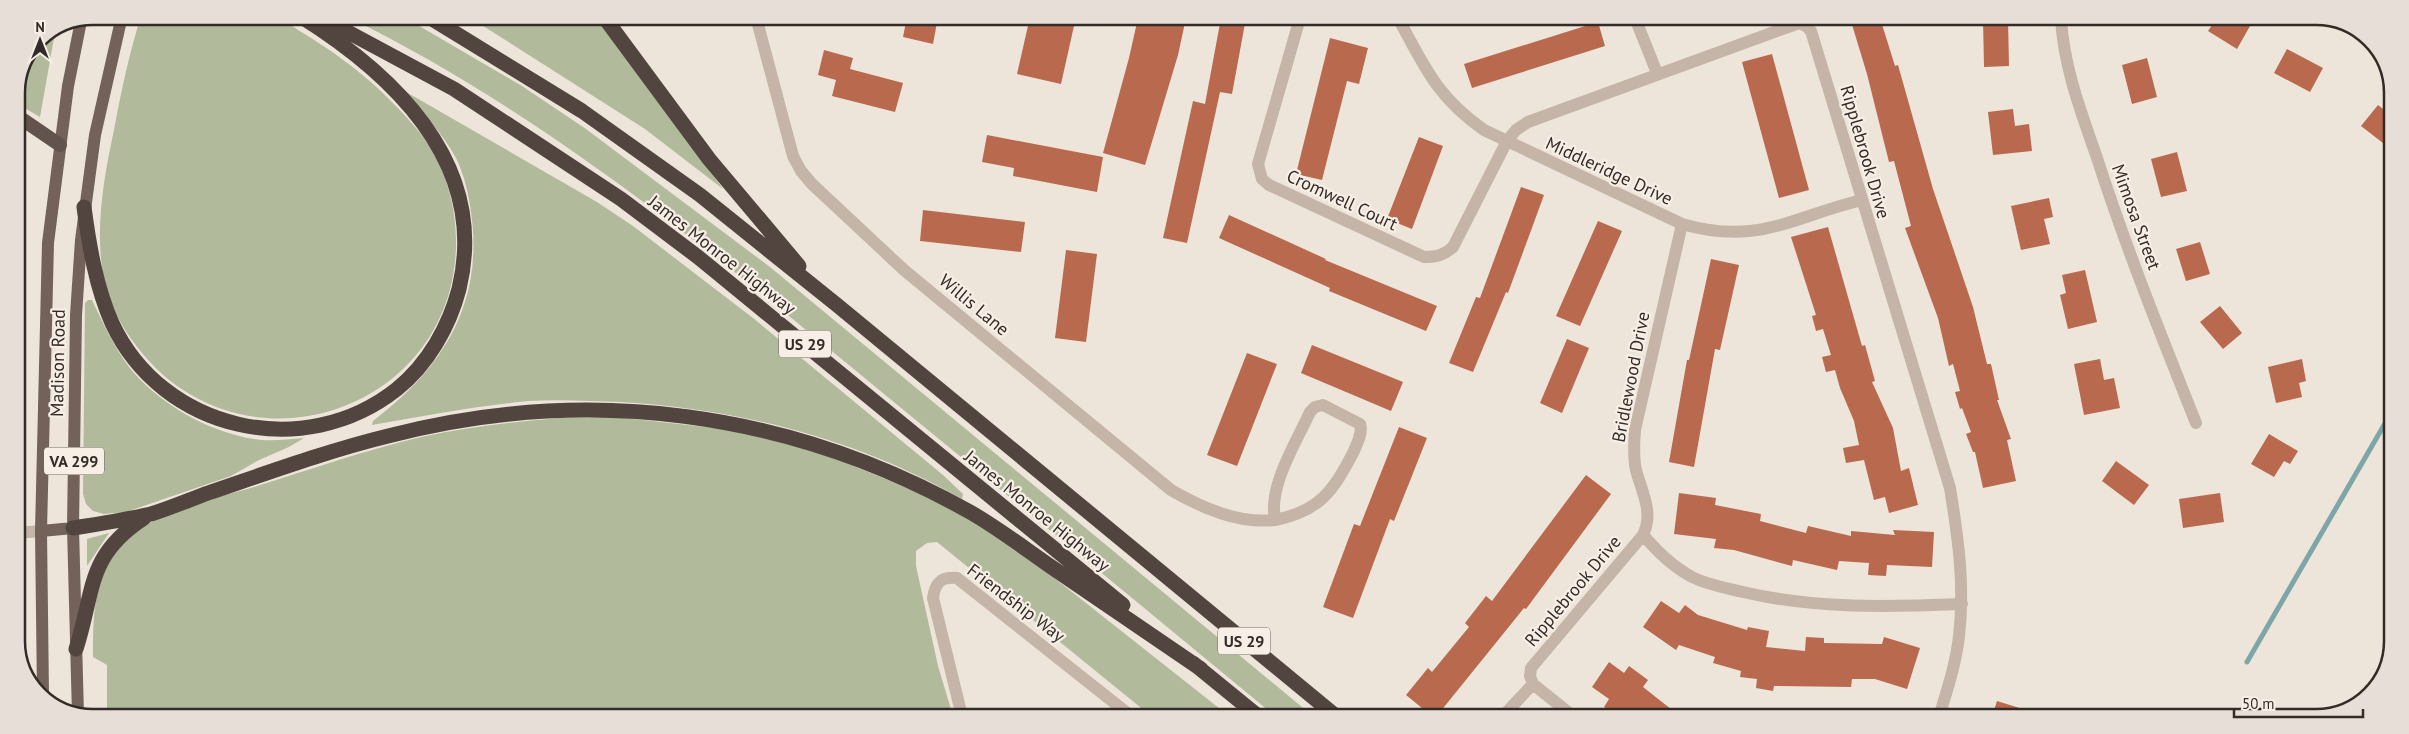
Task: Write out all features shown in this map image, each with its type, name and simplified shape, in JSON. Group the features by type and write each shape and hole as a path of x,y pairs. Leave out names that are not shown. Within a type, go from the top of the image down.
{"highway":[{"path":"84,207 102,299 126,348 151,378 172,396 196,411 212,418 256,428 293,428 340,419 373,404 396,389 414,373 428,354 452,313 460,282 464,254 462,206 453,176 442,153 415,113 387,80 356,55 313,25"},
{"name":"James Monroe Highway","path":"337,25 454,89 621,199 698,257 1250,709"},
{"name":"James Monroe Highway","path":"442,25 582,111 648,157 837,305 1326,709"},
{"path":"610,25 709,159 760,222 837,305"},
{"path":"25,121 60,145"},
{"path":"73,528 152,513 380,438 452,423 551,410 664,413 719,420 772,432 876,465 926,488 974,514 1201,669"},
{"path":"76,649 86,618 92,585 104,556 124,532 152,513"}],"main road":[{"name":"Madison Road","path":"78,707 73,528 76,315 84,207 95,135 120,25"},
{"name":"Madison Road","path":"43,686 41,531 48,243 68,86 80,26"},
{"path":"41,531 73,528"}],"street":[{"name":"Willis Lane","path":"758,25 793,156 801,171 812,184 904,270 1171,490 1193,503 1218,513 1244,518 1275,520"},
{"name":"Cromwell Court","path":"1298,25 1258,164 1262,179 1269,185 1424,257 1435,257 1445,254 1454,247 1506,141"},
{"name":"Middleridge Drive","path":"1402,25 1429,76 1444,97 1462,115 1484,130 1506,141 1682,224 1721,233 1754,232 1779,227 1862,200"},
{"path":"1638,25 1656,74"},
{"name":"Ripplebrook Drive","path":"1506,141 1516,130 1528,122 1793,25"},
{"name":"Ripplebrook Drive","path":"1804,25 1811,31 1950,488 1956,525 1962,604 1959,637 1952,673 1941,709"},
{"name":"Mimosa Street","path":"2062,25 2068,70 2075,96 2122,236 2196,423"},
{"name":"Bridlewood Drive","path":"1644,535 1649,513 1636,469 1634,450 1635,430 1682,224"},
{"path":"1323,404 1360,424 1362,430 1338,483 1330,492 1305,511 1275,520 1273,500 1276,484 1310,412 1315,406 1323,404"},
{"path":"25,532 41,531"},
{"name":"Ripplebrook Drive","path":"1533,684 1530,676 1534,664 1644,535 1671,564 1694,578 1717,586 1766,598 1815,604 1865,607 1962,604"},
{"name":"Friendship Way","path":"960,709 933,598 934,588 939,581 948,577 957,578 1122,709"},
{"path":"1510,709 1533,684 1564,709"}],"green space":[{"path":"138,25 290,25 334,54 377,87 403,113 425,140 434,154 447,183 454,215 456,247 445,305 419,352 380,388 333,410 282,418 230,412 181,388 138,348 124,328 108,295 100,243 105,178"},
{"path":"363,25 418,25 522,86 586,129 770,267 1304,709 1266,709 816,338 689,236 558,141 490,96 420,55"},
{"path":"482,25 603,25 617,41 723,189 645,129"},
{"path":"54,38 40,117 25,108 26,80 30,67 37,55"},
{"path":"401,89 597,202 633,226 753,318 943,475 963,494 962,499 922,478 840,444 754,420 665,406 620,402 529,401 470,408 372,425 373,421 418,380 436,358 451,334 463,309 470,281 473,252 470,204 456,158 437,130"},
{"path":"88,300 92,300 114,343 129,367 169,404 202,423 237,435 266,440 304,438 231,476 126,512 104,514 93,511 86,504 83,494 85,303"},
{"path":"560,418 625,418 733,430 814,450 935,499 1001,536 1220,709 1142,709 937,542 927,543 916,551 916,566 938,666 951,709 107,709 107,665 93,657 96,598 104,571 111,558 132,534 147,524 182,508 358,454 438,433 507,423"},
{"path":"109,533 87,566 87,539"}],"building":[{"path":"905,25 937,25 933,44 903,37"},
{"path":"1028,25 1074,25 1061,84 1017,74"},
{"path":"1136,25 1184,25 1178,55 1145,165 1103,153"},
{"path":"1220,25 1245,25 1232,94 1220,92 1187,243 1163,238 1193,101 1205,104"},
{"path":"1588,25 1599,25 1605,46 1472,88 1464,64"},
{"path":"1852,25 1882,25 1895,66 1898,65 1933,189 1973,307 1987,364 1991,364 1999,400 1997,400 2011,439 2007,440 2016,481 1983,488 1975,452 1973,452 1966,434 1971,432 1962,408 1960,409 1955,392 1960,391 1953,364 1949,366 1938,318 1905,228 1911,226 1894,161 1889,162 1867,74"},
{"path":"1983,25 2008,25 2009,66 1984,67"},
{"path":"2212,25 2251,25 2237,49 2208,31"},
{"path":"1330,38 1368,48 1359,84 1347,81 1322,180 1296,174"},
{"path":"2287,49 2323,68 2310,92 2274,73"},
{"path":"824,50 853,58 850,69 903,83 895,112 832,96 836,80 818,75"},
{"path":"1772,54 1809,190 1779,198 1742,62"},
{"path":"2147,58 2157,97 2132,104 2122,65"},
{"path":"2378,105 2384,110 2384,144 2361,126"},
{"path":"2013,109 2015,126 2029,124 2032,151 1993,155 1988,112"},
{"path":"987,135 1103,157 1097,192 1013,176 1014,168 982,162"},
{"path":"1419,137 1443,146 1412,229 1387,219"},
{"path":"2177,152 2187,191 2161,197 2151,159"},
{"path":"1521,187 1544,195 1508,293 1506,292 1473,372 1449,363 1476,297 1480,298"},
{"path":"2049,198 2053,217 2044,219 2050,244 2021,250 2011,206"},
{"path":"923,210 1025,222 1021,252 920,241"},
{"path":"1229,215 1325,260 1437,306 1426,331 1329,291 1330,288 1219,238"},
{"path":"1598,221 1622,231 1580,326 1556,316"},
{"path":"1828,227 1862,346 1865,345 1875,381 1872,382 1893,428 1901,471 1909,468 1918,505 1889,513 1885,497 1874,500 1864,460 1846,463 1843,448 1859,445 1854,421 1840,388 1835,370 1826,372 1822,357 1831,355 1823,329 1816,331 1812,316 1816,315 1791,237"},
{"path":"2200,242 2210,274 2186,281 2176,249"},
{"path":"1066,250 1097,254 1086,342 1055,338"},
{"path":"1711,259 1739,265 1720,350 1715,349 1694,467 1669,462 1687,360 1689,360"},
{"path":"2085,270 2097,322 2068,329 2060,295 2066,293 2062,275"},
{"path":"2220,306 2242,333 2223,349 2200,322"},
{"path":"1567,339 1589,348 1562,413 1540,403"},
{"path":"1312,345 1403,382 1391,411 1301,373"},
{"path":"1247,353 1277,364 1237,466 1207,455"},
{"path":"2100,359 2104,380 2114,378 2120,408 2084,415 2074,364"},
{"path":"2302,359 2306,381 2299,383 2302,397 2276,403 2268,367"},
{"path":"1399,427 1427,438 1394,521 1390,519 1353,618 1323,607 1354,524 1360,526"},
{"path":"2269,434 2298,451 2290,464 2284,461 2274,477 2251,464"},
{"path":"2116,461 2149,485 2134,505 2102,481"},
{"path":"1586,475 1611,494 1526,609 1524,608 1442,709 1423,709 1406,695 1428,668 1432,672 1469,627 1465,623 1486,596 1492,601"},
{"path":"1679,493 1716,498 1715,505 1761,514 1760,521 1806,533 1808,526 1851,536 1851,531 1895,535 1893,530 1934,532 1932,567 1887,565 1886,576 1868,575 1869,563 1839,561 1837,570 1793,560 1792,566 1734,550 1714,548 1716,539 1674,534"},
{"path":"2220,493 2224,522 2183,528 2179,499"},
{"path":"1661,601 1679,613 1685,605 1698,615 1747,630 1748,627 1769,631 1766,647 1805,651 1806,637 1824,638 1824,643 1882,644 1884,637 1920,648 1907,689 1875,679 1852,679 1851,687 1774,686 1773,691 1756,688 1757,679 1740,677 1741,671 1713,663 1715,657 1679,645 1676,650 1643,627"},
{"path":"1609,662 1624,673 1629,666 1648,680 1643,687 1671,709 1607,709 1604,707 1609,699 1592,687"},
{"path":"1997,701 2023,709 1994,709"}],"waterway":[{"path":"2247,662 2384,425"}]}
